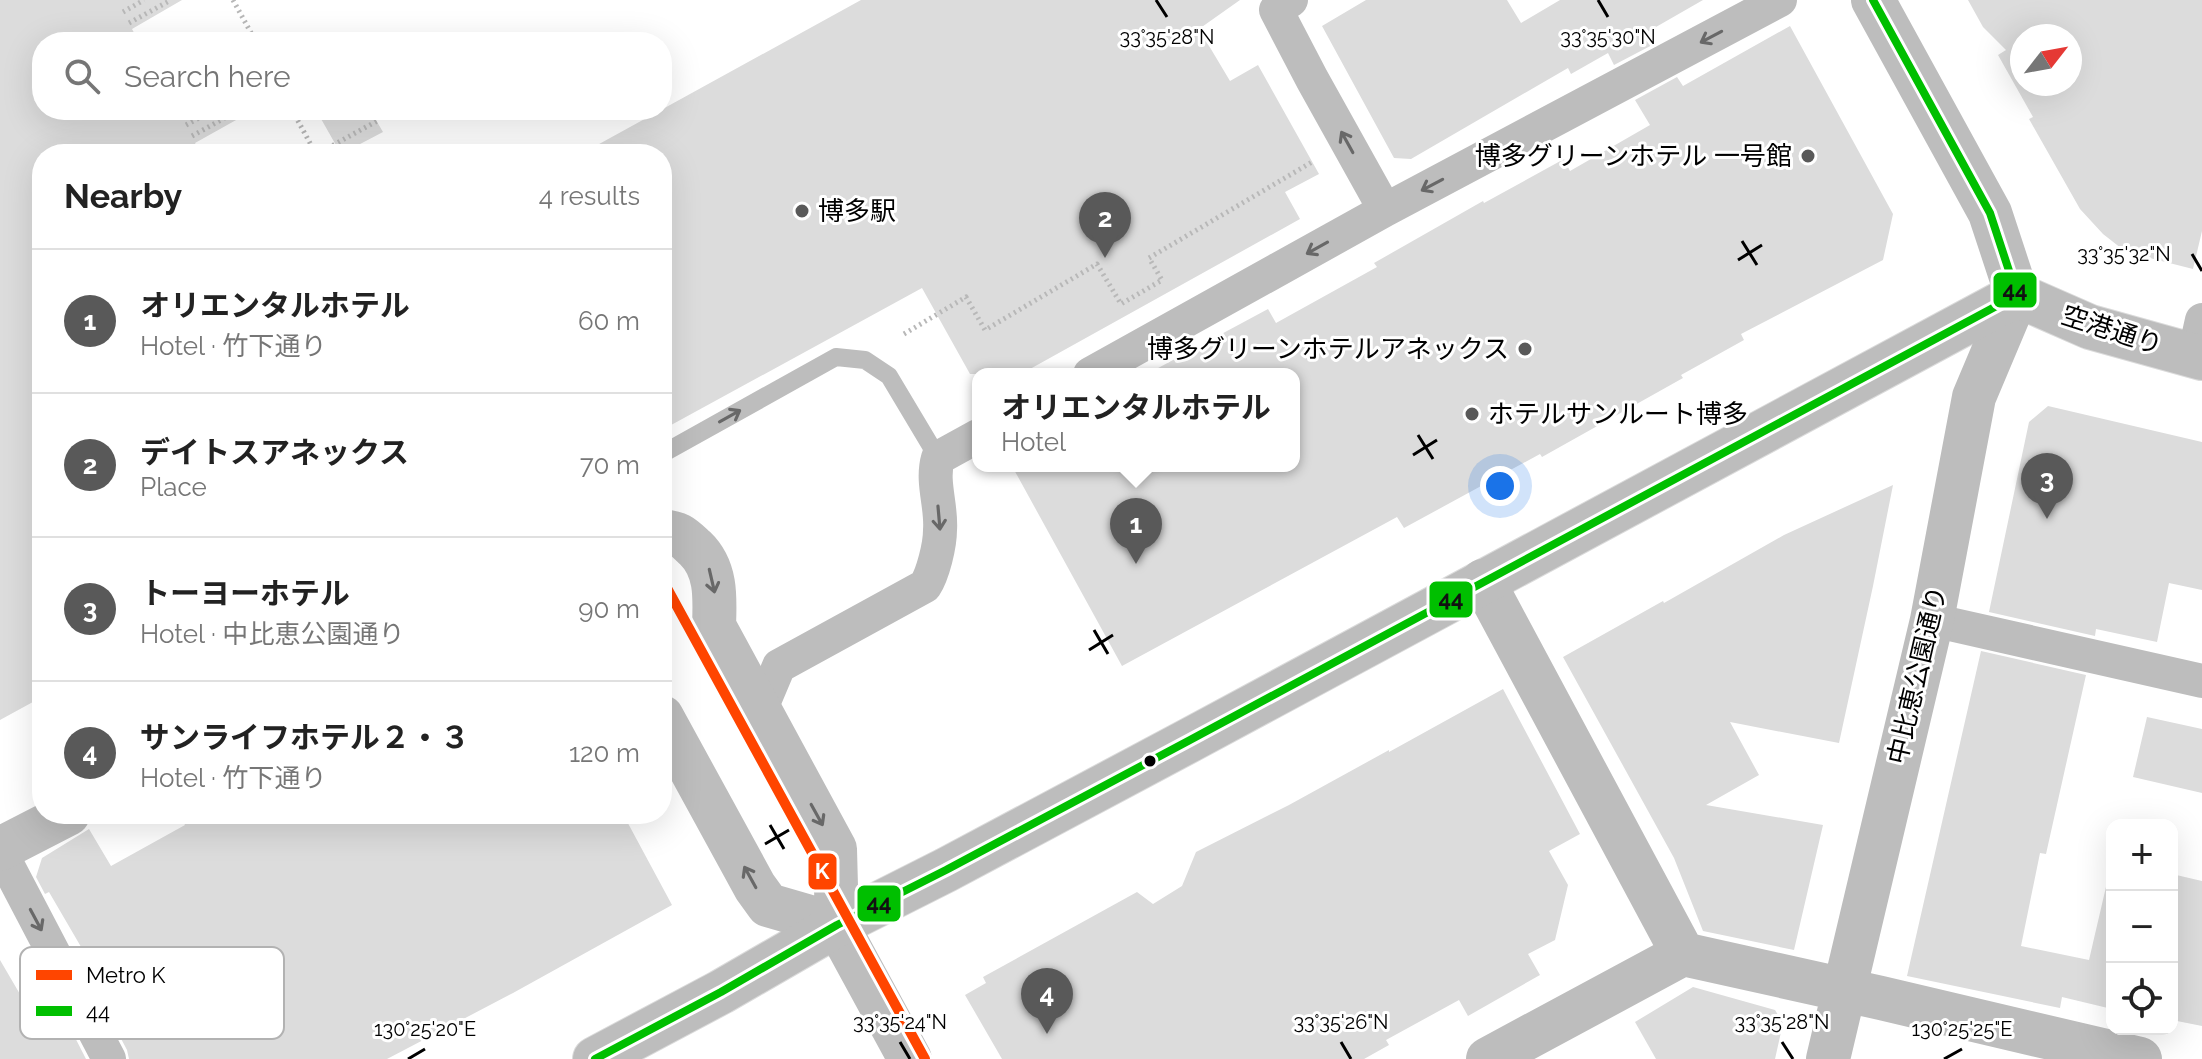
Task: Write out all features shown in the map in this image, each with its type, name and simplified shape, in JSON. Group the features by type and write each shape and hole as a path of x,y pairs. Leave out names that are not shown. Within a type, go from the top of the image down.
{"main road":[{"path":"595,1059 738,983 837,925 1109,784 2017,295 1990,213 1873,0"},
{"name":"空港通り","path":"2017,295 2090,327 2199,345"},
{"name":"中比恵公園通り","path":"1828,1059 1932,620 1974,397 2017,295"},
{"path":"672,532 679,533 706,558 715,593 714,626 835,849 837,925 910,1059"},
{"path":"1483,581 1683,954"},
{"path":"672,735 755,887 768,905 837,925"},
{"path":"0,850 49,824"},
{"path":"1488,1059 1683,954 2140,1059"}],"street":[{"path":"1291,0 1276,10 1385,210"},
{"path":"1101,368 1385,210 1780,0"},
{"path":"760,711 779,666 925,586 930,579 940,531 934,469 938,458 972,439"},
{"path":"1932,620 2202,681"},
{"path":"0,850 51,947"},
{"path":"99,1039 109,1059"}],"lane":[{"path":"672,448 836,357 865,360 889,376 938,458"}],"path":[{"path":"123,12 144,0"},
{"path":"129,23 171,0"},
{"path":"233,0 251,32"},
{"path":"186,125 198,120"},
{"path":"192,136 221,120"},
{"path":"297,120 311,144"},
{"path":"334,144 377,121"},
{"path":"904,334 966,297 985,330 1097,264 1121,304 1162,280 1149,258 1312,162"}],"building":[{"path":"0,0 182,0 132,29 134,32 32,32 32,120 236,120 196,144 32,144 32,702 0,720"},
{"path":"861,0 1240,0 1199,29 1230,81 1258,65 1319,174 1285,192 1300,219 1032,368 972,368 970,374 922,288 672,425 672,144 599,144 643,120 672,120 672,104"},
{"path":"1366,0 1507,0 1521,23 1560,0 1703,0 1649,31 1656,43 1614,65 1608,53 1571,74 1568,68 1411,159 1394,158 1322,26"},
{"path":"1968,0 2202,0 2202,231 2193,269 2126,252 2103,234 2080,209 2029,119 2033,117 2021,96 2082,96 2082,24 2010,24 2010,76 1998,55 2006,50 1983,27"},
{"path":"1790,26 1893,214 1883,260 1741,334 1744,340 1681,375 1683,378 1542,457 1540,454 1404,528 1397,517 1122,666 1015,472 1300,472 1300,368 1158,368 1268,309 1276,323 1377,267 1374,263 1564,159 1570,171 1650,125 1635,100 1677,77 1683,86"},
{"path":"322,120 376,120 383,132 360,144 335,144"},
{"path":"2048,406 2202,442 2202,590 2169,583 2157,642 2096,629 2095,636 1989,612 2029,422"},
{"path":"1893,485 1839,743 1730,722 1759,775 1706,805 1823,825 1794,950 1703,931 1674,858 1563,657 1784,535"},
{"path":"1981,651 2086,675 2046,854 2040,853 2021,946 2089,960 2106,887 2106,1008 2062,997 2060,1008 1907,976"},
{"path":"1503,689 1580,834 1549,851 1568,885 1555,940 1528,954 1540,975 1468,1016 1459,1000 1386,1040 1389,1045 1364,1059 1002,1059 965,995 986,983 983,977 1137,892 1153,904 1182,886 1196,852"},
{"path":"2147,717 2202,729 2202,793 2133,777"},
{"path":"628,824 672,905 387,1059 129,1059 121,1039 284,1039 284,947 81,947 49,892 45,894 36,877 42,858 89,829 111,866 185,825"},
{"path":"2178,875 2202,881 2202,1026 2178,1021"},
{"path":"0,960 20,994 20,1039 76,1039 86,1059 0,1059"},
{"path":"1693,987 1775,1010 1783,1023 1775,1059 1656,1059 1635,1022"}],"metro line":[{"name":"K","path":"672,597 925,1059"}],"transit line":[{"name":"44","path":"595,1059 721,992 837,925 1190,740 2017,295 1990,213 1873,0"}],"place":[{"name":"博多グリーンホテル 一号館","path":"1808,156"},
{"name":"博多駅","path":"802,211"},
{"name":"デイトスアネックス","path":"1105,258"},
{"name":"博多グリーンホテルアネックス","path":"1525,349"},
{"name":"ホテルサンルート博多","path":"1472,414"},
{"name":"トーヨーホテル","path":"2047,519"},
{"name":"オリエンタルホテル","path":"1136,564"},
{"name":"サンライフホテル２・３","path":"1047,1034"}]}
